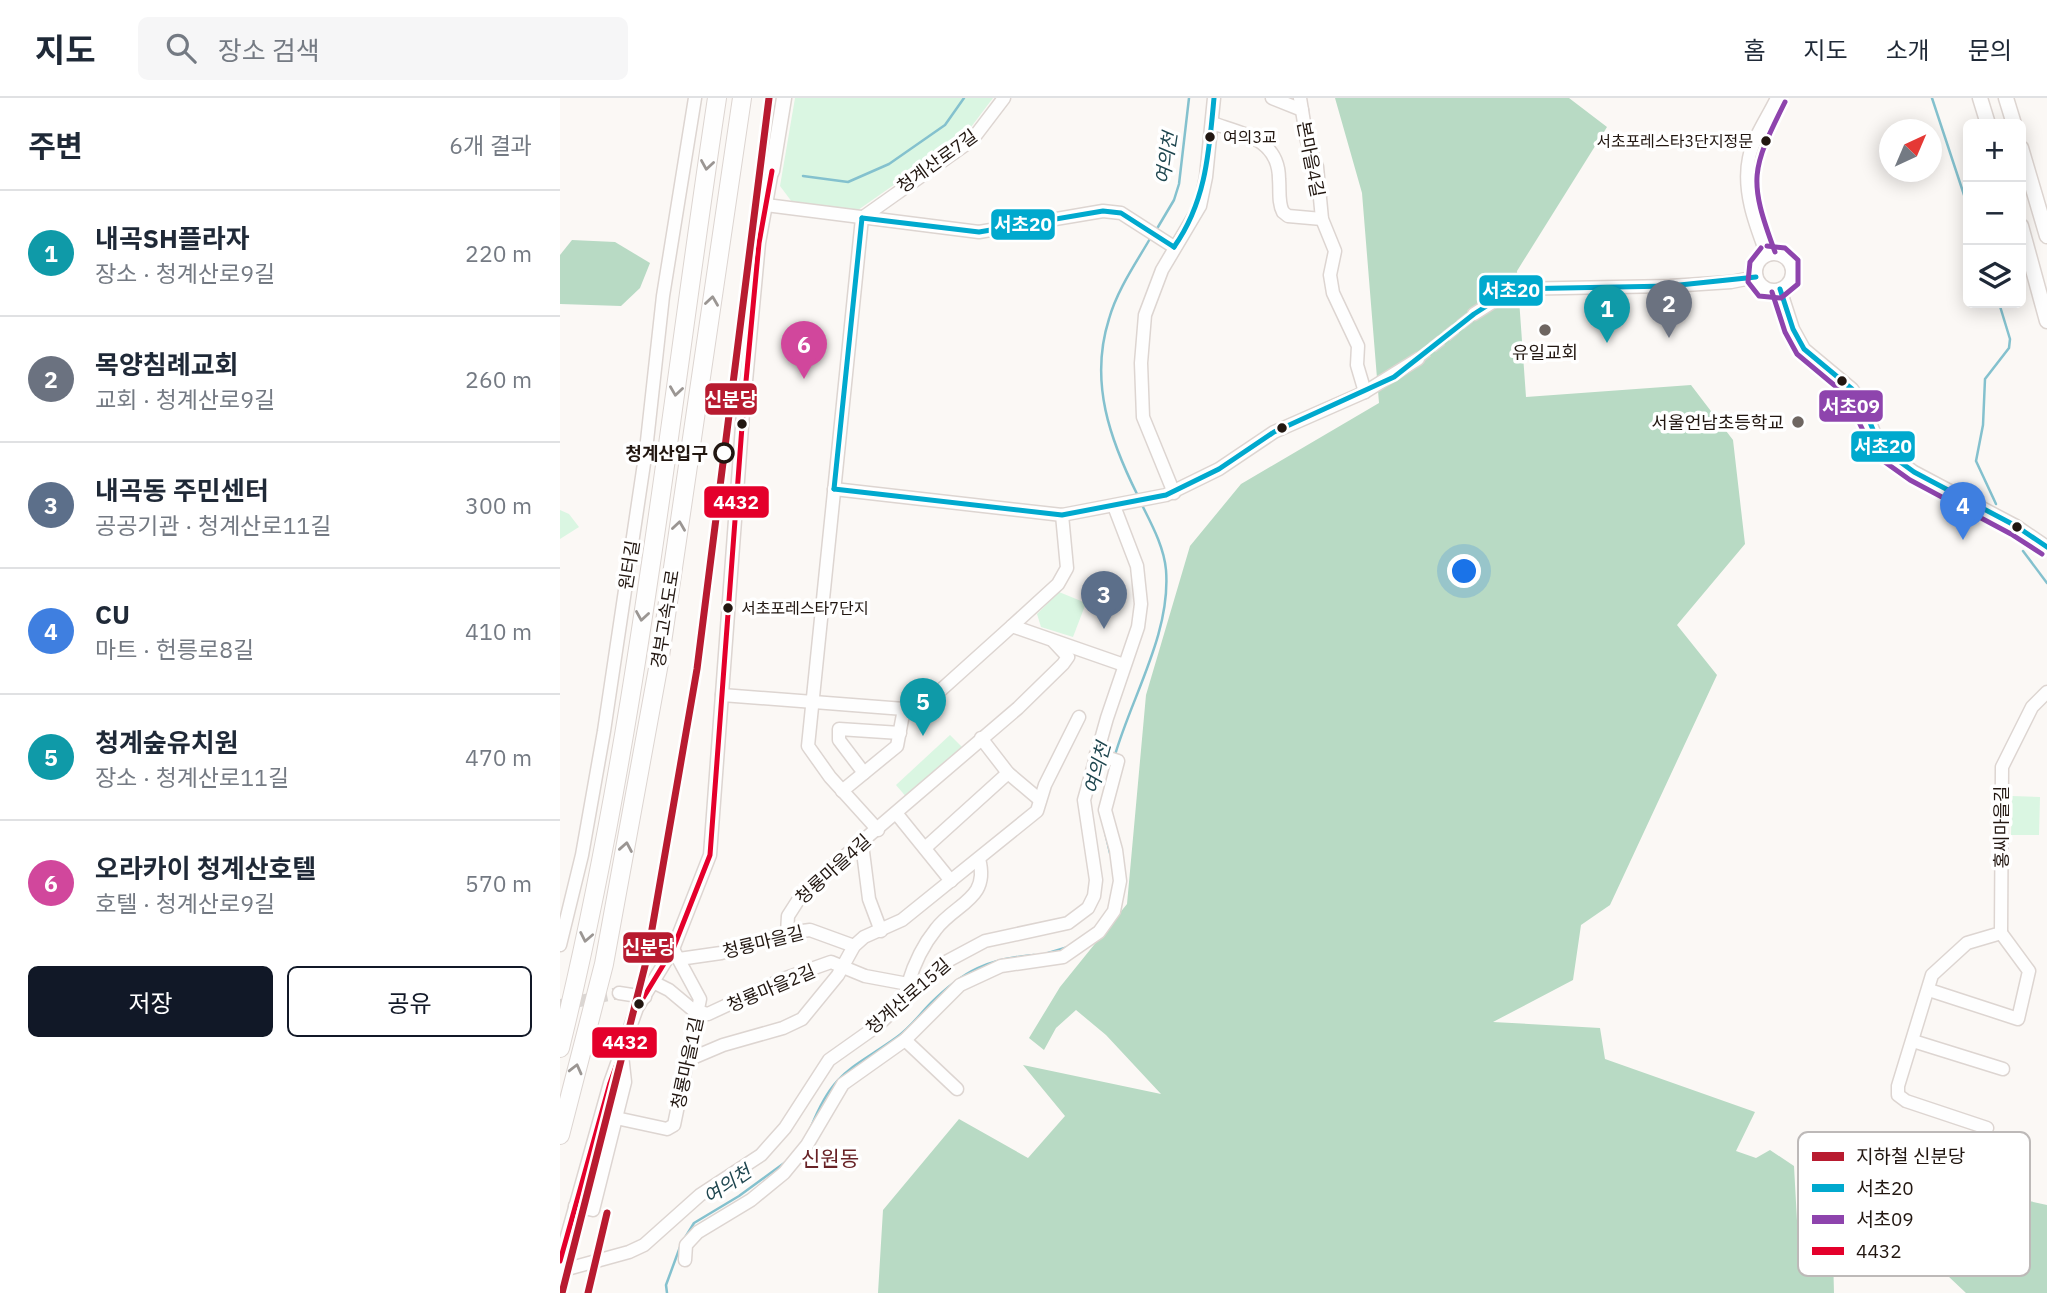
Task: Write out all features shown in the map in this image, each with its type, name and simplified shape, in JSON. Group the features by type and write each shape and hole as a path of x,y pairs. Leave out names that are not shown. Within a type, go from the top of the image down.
{"highway":[{"name":"경부고속도로","path":"560,1048 582,960 627,714 717,98"},
{"name":"경부고속도로","path":"560,1135 604,964 656,677 742,98"}],"main road":[{"path":"772,171 784,98"},
{"path":"1980,98 1986,119"},
{"path":"2006,98 2012,119"},
{"path":"2026,165 2047,236"},
{"path":"2026,244 2047,321"}],"street":[{"name":"원터길","path":"560,945 582,855 604,731 646,450 663,296 684,182 695,98"},
{"name":"청계산로7길","path":"862,218 972,140 1004,98"},
{"path":"1170,494 1143,418 1141,363 1145,315 1170,244 1200,206 1214,98"},
{"path":"1272,98 1301,104"},
{"path":"1767,255 1751,206 1747,179 1749,156 1777,98"},
{"name":"본마을4길","path":"1301,104 1317,167 1322,219 1335,251 1330,275 1333,293 1358,346 1357,365 1366,392"},
{"path":"1212,123 1262,141 1272,151 1279,168 1283,212 1288,216 1322,219"},
{"path":"560,1261 637,1008 676,954 710,855 743,413 759,243 772,171"},
{"name":"청계산로7길","path":"766,205 979,232 1103,211 1121,213 1170,244"},
{"path":"862,218 808,746 842,791 878,830"},
{"path":"1767,255 1781,255 1790,263 1790,281 1780,289 1763,288 1756,277 1757,268 1767,255"},
{"path":"1474,314 1513,289 1670,286 1731,282 1756,277"},
{"path":"1780,289 1793,329 1804,349 1852,389 1862,402 1876,437 1888,453 1914,472 2017,526 2047,547"},
{"path":"834,489 1062,515 1117,506 1170,494 1219,469 1274,432 1366,392 1418,359"},
{"name":"청계산로15길","path":"560,1271 618,1256 644,1245 700,1195 761,1155 785,1128 829,1060 877,1026 911,987 962,951 985,941 1068,923 1088,908 1094,896 1096,880 1084,800 1124,664 1138,627 1140,584 1117,506"},
{"path":"722,695 904,709 922,707 1058,584 1067,568 1062,515"},
{"path":"1012,626 1124,664"},
{"name":"청룡마을4길","path":"787,933 792,904 1018,708 1063,664 1068,657 1054,641"},
{"name":"홍씨마을길","path":"2001,933 2002,766 2032,707 2047,692"},
{"path":"842,791 897,746 904,709"},
{"path":"690,1059 802,1019 843,966 854,946 864,937 902,920 1037,811 1079,717"},
{"path":"864,773 839,740 839,729 900,733"},
{"path":"981,738 1007,773 1040,800"},
{"path":"685,1260 686,1245 698,1231 751,1200 784,1173 807,1146 843,1084 905,1040 960,985 1001,966 1063,957 1085,944 1107,922 1114,911 1120,881 1116,850 1105,810 1118,761 1096,754"},
{"path":"925,848 1007,773"},
{"path":"896,813 951,881"},
{"path":"862,844 869,899 881,930"},
{"path":"843,966 865,976 911,987 914,966 938,927 975,895 983,873 979,859"},
{"name":"청룡마을길","path":"676,954 749,947 787,933 810,930 854,946"},
{"path":"1929,990 2018,1019 2029,971 2001,933 1967,943 1932,975 1898,1095 1919,1106 1987,1128"},
{"name":"청룡마을1길","path":"616,1118 667,1129 674,1125 690,1059 700,999 676,954"},
{"name":"청룡마을2길","path":"699,1012 708,1014 727,1007 783,979 831,962 843,966"},
{"path":"655,983 699,1012"},
{"path":"620,993 645,997"},
{"path":"905,1040 957,1090"},
{"path":"1913,1041 2003,1069"},
{"path":"575,1206 593,1210 625,1082 622,1052"}],"green space":[{"path":"795,98 993,98 965,135 858,210 792,202 780,186"},
{"path":"1335,98 1569,98 1607,127 1517,271 1526,397 1691,385 1733,440 1745,544 1677,625 1717,675 1610,905 1581,925 1573,980 1493,1022 1600,1028 1605,1059 1755,1112 1736,1151 1756,1158 1770,1150 1794,1166 1798,1276 1834,1276 1834,1293 878,1293 883,1210 959,1119 1028,1158 1065,1116 1023,1065 1161,1094 1106,1035 1076,1010 1056,1028 1044,1050 1029,1038 1060,987 1127,904 1146,695 1190,546 1241,484 1379,403 1362,193"},
{"path":"572,240 615,242 650,263 640,288 621,306 560,304 560,255"},
{"path":"560,510 569,514 579,527 560,539"},
{"path":"1059,592 1086,603 1073,637 1041,627 1037,614"},
{"path":"950,735 963,748 908,799 896,785"},
{"path":"2012,796 2040,797 2039,835 2011,835"},
{"path":"2030,1201 2047,1205 2047,1293 1966,1293 1948,1276 2030,1276"}],"waterway":[{"path":"803,176 848,182 889,164 945,125 964,98"},
{"name":"여의천","path":"1155,232 1174,200 1179,184 1189,98"},
{"path":"1932,98 1963,192"},
{"name":"여의천","path":"1138,496 1111,432 1102,388 1101,365 1103,342 1112,308 1151,237"},
{"path":"1996,504 1976,461 1983,425 1985,379 2009,348 2010,339 2001,308"},
{"name":"여의천","path":"1115,755 1157,641 1166,594 1163,553 1142,505"},
{"path":"2023,551 2047,583"},
{"name":"여의천","path":"1103,823 1110,853"},
{"name":"여의천","path":"1048,953 1068,947"},
{"name":"여의천","path":"811,1127 819,1108 836,1082 902,1033 955,982 990,963 1034,955"},
{"name":"여의천","path":"683,1241 694,1223 739,1196 787,1161"},
{"name":"여의천","path":"667,1293 666,1285 680,1247"}],"tunnel":[{"path":"1418,359 1474,314"},
{"path":"560,1005 619,993"}],"metro line":[{"name":"신분당","path":"562,1293 647,958 697,669 769,98"},
{"name":"신분당","path":"588,1293 607,1213"}],"transit line":[{"name":"서초20","path":"1174,247 1193,212 1204,176 1214,98"},
{"name":"서초09","path":"1775,252 1760,207 1757,175 1765,144 1785,102"},
{"name":"4432","path":"560,1261 610,1083 637,1008 673,949 710,855 743,413 759,243 772,171"},
{"name":"서초20","path":"862,218 979,232 1103,211 1121,213 1174,247"},
{"name":"서초20","path":"834,489 862,218"},
{"name":"서초09","path":"1761,248 1750,262 1748,282 1759,296 1781,298 1798,284 1798,260 1785,248 1767,246"},
{"name":"서초20","path":"834,489 1062,515 1166,495 1219,469 1274,432 1394,377 1474,314 1513,289 1670,286 1756,277"},
{"name":"서초20","path":"1780,289 1793,329 1804,349 1852,389 1862,403 1876,437 1888,453 1914,472 2016,526 2047,547"},
{"name":"서초09","path":"1772,292 1785,332 1797,354 1846,395 1868,441 1882,460 1910,480 2011,534 2042,554"}],"place":[{"name":"여의3교","path":"1210,137"},
{"name":"서초포레스타3단지정문","path":"1766,141"},
{"name":"유일교회","path":"1545,330"},
{"name":"목양침례교회","path":"1669,338"},
{"name":"내곡SH플라자","path":"1607,343"},
{"name":"오라카이 청계산호텔","path":"804,379"},
{"name":"서울언남초등학교","path":"1798,422"},
{"name":"청계산입구","path":"724,453"},
{"name":"CU","path":"1963,540"},
{"name":"서초포레스타7단지","path":"728,608"},
{"name":"내곡동 주민센터","path":"1104,629"},
{"name":"청계숲유치원","path":"923,736"}],"district":[{"name":"신원동","path":"830,1158"}]}
